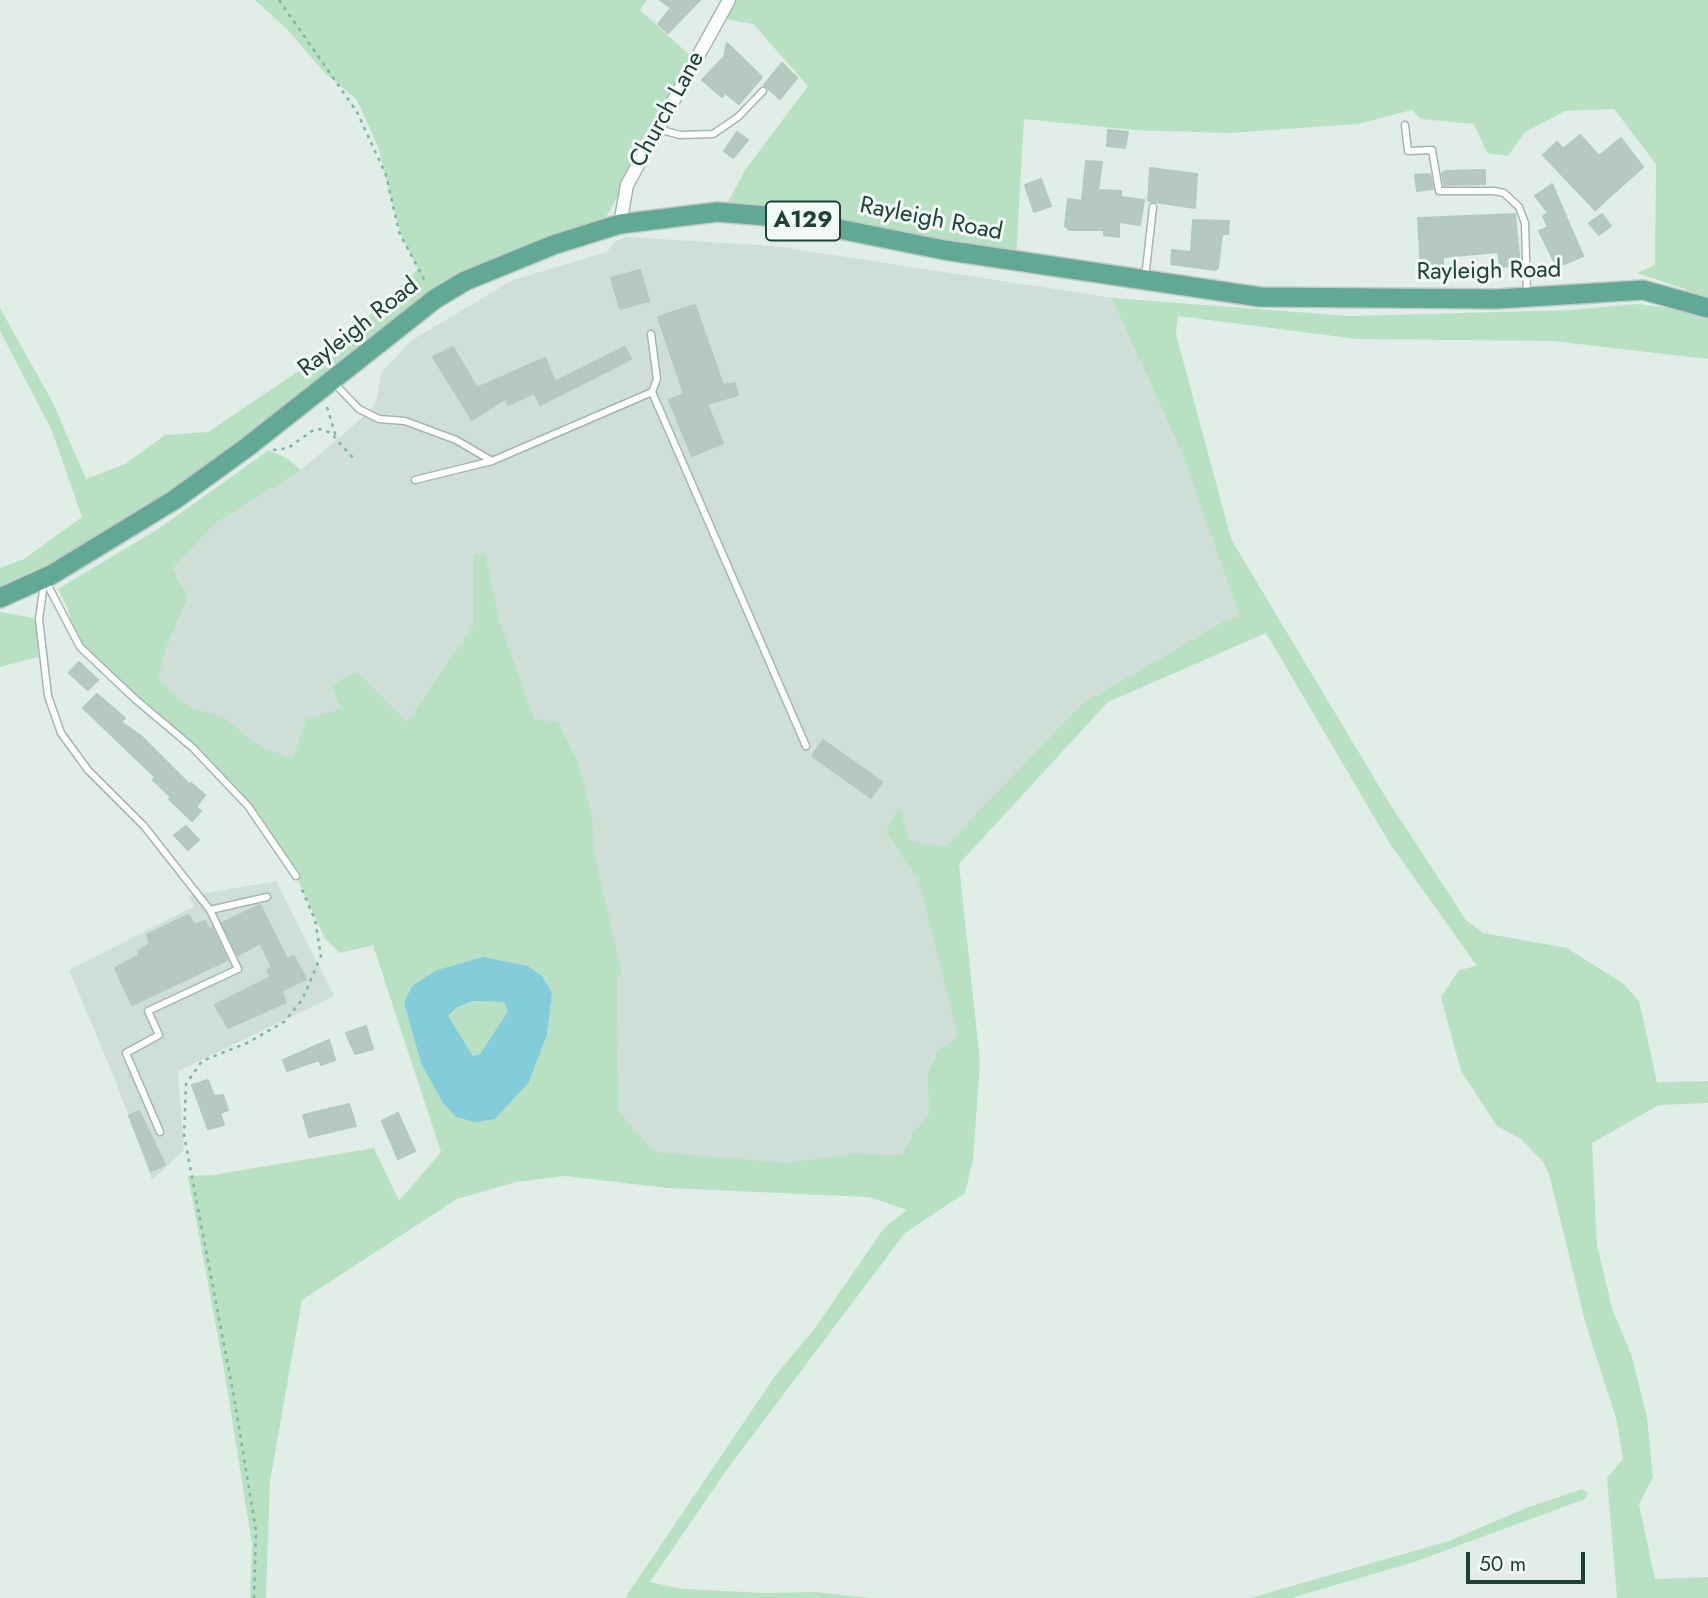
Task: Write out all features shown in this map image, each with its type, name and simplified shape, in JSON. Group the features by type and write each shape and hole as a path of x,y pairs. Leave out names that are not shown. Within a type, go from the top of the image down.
{"main road":[{"name":"Rayleigh Road","path":"0,598 44,578 129,530 242,451 435,299 464,281 553,245 620,224 717,212 779,217 944,250 1260,297 1527,297 1643,290 1708,308"}],"street":[{"name":"Church Lane","path":"620,224 627,184 729,0"}],"lane":[{"path":"656,129 680,135 713,134 738,117 763,91"},
{"path":"1405,125 1408,152 1432,150 1439,191 1504,193 1519,207 1525,223 1527,297"},
{"path":"1145,280 1153,207"},
{"path":"651,334 657,379 652,392 806,746"},
{"path":"331,380 359,409 379,419 405,421 456,440 492,461"},
{"path":"415,480 492,461 652,392"},
{"path":"44,578 80,647 201,757 248,806 296,876"},
{"path":"44,578 39,619 48,695 61,733 89,769 144,826 210,910 238,969 148,1012 159,1035 126,1053 160,1132"},
{"path":"210,910 267,897"}],"path":[{"path":"279,0 358,112 386,175 398,232 435,299"},
{"path":"326,405 338,440"},
{"path":"242,451 288,448 312,431 320,429 338,440 354,459"},
{"path":"254,1598 256,1531 234,1397 184,1135 186,1084 202,1061 247,1043 284,1022 302,1000 321,956 315,919 296,876"}],"shaded area":[{"path":"626,237 774,246 1146,303 1253,624 1107,695 955,858 966,1166 620,1170 617,976 622,975 336,889 176,720 105,582 191,528 301,470 370,411 376,402 381,373 412,340 513,280 607,252 614,242"},
{"path":"276,881 334,996 178,1071 184,1150 152,1180 114,1077 69,970 195,906 188,896"}],"green space":[{"path":"255,0 647,0 640,10 695,60 605,219 465,281 246,448 0,598 0,568 24,559 82,517 52,431 0,331 0,308 53,403 86,479 125,464 165,435 208,432 339,344 418,269 400,233 378,147 357,100 324,72 286,28"},
{"path":"729,0 1708,0 1708,308 1685,289 1637,273 1655,265 1656,164 1614,109 1565,111 1525,132 1508,156 1487,153 1474,124 1421,119 1412,110 1358,124 1229,133 1134,130 1024,119 1016,261 723,212 745,170 808,86 753,24 719,18"},
{"path":"1112,298 1350,316 1572,310 1637,304 1708,313 1708,359 1552,341 1357,339 1178,316 1176,334 1231,539 1388,801 1466,920 1483,933 1567,948 1624,984 1639,1001 1657,1082 1708,1081 1708,1103 1659,1105 1592,1143 1597,1245 1612,1308 1632,1357 1647,1417 1653,1477 1639,1504 1655,1579 1708,1577 1708,1598 1617,1598 1607,1478 1623,1459 1616,1418 1586,1325 1549,1174 1543,1162 1521,1139 1497,1126 1461,1071 1441,997 1459,970 1477,966 1390,844 1266,633 1108,702 959,864 980,1062 973,1160 965,1193 905,1233 728,1468 650,1582 683,1589 766,1593 815,1592 871,1598 625,1598 775,1376 815,1328 884,1228 907,1210 869,1197 668,1188 565,1176 516,1182 457,1199 302,1300 270,1481 266,1598 250,1598 252,1544 225,1375 188,1176 212,1175 374,1148 399,1201 441,1152 373,945 340,953 325,939 296,876 248,806 192,747 80,647 58,589 158,529 269,450 288,459 301,470 215,523 172,569 188,596 166,648 158,677 188,707 224,718 262,748 293,758 306,720 341,709 331,685 357,672 407,722 473,627 473,555 485,553 499,621 534,719 558,722 578,762 592,817 594,853 622,975 617,976 619,1113 655,1152 787,1163 853,1154 902,1155 914,1132 929,1115 928,1074 938,1051 958,1036 919,882 886,832 899,807 910,841 945,847 1082,704 1225,621 1240,617 1182,452","holes":["528,966 542,976 552,993 547,1035 529,1082 421,1063 404,1003"]},
{"path":"0,612 39,619 45,655 0,667"},
{"path":"472,1001 505,1002 508,1011 480,1054 473,1056 447,1016 456,1008"},
{"path":"1582,1489 1588,1493 1585,1499 1414,1562 1291,1598 1250,1598 1449,1541 1526,1508"}],"water":[{"path":"483,957 528,966 542,976 552,993 547,1035 529,1082 495,1119 475,1122 456,1117 443,1103 421,1063 404,1003 412,986 437,970","holes":["472,1001 504,1002 508,1011 480,1054 473,1056 448,1016 456,1008"]}],"building":[{"path":"660,0 700,0 668,33 658,24 671,8"},
{"path":"727,43 762,77 739,104 725,93 722,97 702,80 724,57"},
{"path":"782,63 797,78 780,99 764,85"},
{"path":"1108,130 1128,132 1125,148 1107,146"},
{"path":"737,132 748,140 733,158 724,151"},
{"path":"1580,135 1599,156 1621,138 1643,167 1595,210 1543,155 1557,142 1563,149"},
{"path":"1086,161 1102,162 1098,190 1121,191 1121,197 1144,200 1140,225 1119,222 1119,237 1104,235 1104,230 1069,230 1065,226 1068,199 1082,201"},
{"path":"1150,168 1197,174 1195,208 1148,201"},
{"path":"1485,170 1485,184 1444,185 1442,173 1446,171"},
{"path":"1430,174 1433,189 1417,191 1415,175"},
{"path":"1041,179 1051,206 1034,212 1025,185"},
{"path":"1552,184 1583,256 1557,267 1539,231 1548,227 1543,216 1548,213 1535,196"},
{"path":"1515,214 1520,265 1500,267 1498,252 1443,257 1443,264 1421,267 1418,218"},
{"path":"1602,214 1611,226 1599,235 1589,223"},
{"path":"1193,220 1229,221 1228,234 1222,234 1218,268 1215,270 1171,264 1172,250 1191,252"},
{"path":"640,270 649,301 620,309 611,278"},
{"path":"695,305 723,385 735,383 738,395 707,404 723,443 692,456 669,400 684,394 658,317"},
{"path":"453,347 477,388 545,358 555,382 625,347 631,359 540,405 534,393 508,405 505,399 472,420 433,357"},
{"path":"79,662 98,680 88,690 69,673"},
{"path":"97,694 125,718 121,722 141,736 189,784 205,795 196,807 201,811 192,821 153,780 155,777 83,708"},
{"path":"823,740 882,782 871,798 812,756"},
{"path":"186,826 199,840 188,850 174,835"},
{"path":"260,905 287,959 294,956 306,979 281,991 286,1002 228,1028 215,1005 271,977 267,970 272,967 260,943 238,955 222,923"},
{"path":"188,915 195,925 205,921 209,929 212,928 227,960 132,1005 115,968 140,955 138,951 150,944 147,935"},
{"path":"366,1026 373,1049 355,1054 346,1033"},
{"path":"329,1040 335,1060 321,1065 319,1060 287,1071 283,1060"},
{"path":"208,1080 214,1096 223,1095 228,1110 220,1113 224,1125 208,1129 192,1085"},
{"path":"349,1104 356,1126 309,1137 303,1115"},
{"path":"139,1111 165,1165 151,1171 129,1116"},
{"path":"398,1113 415,1151 398,1159 382,1121"}]}
